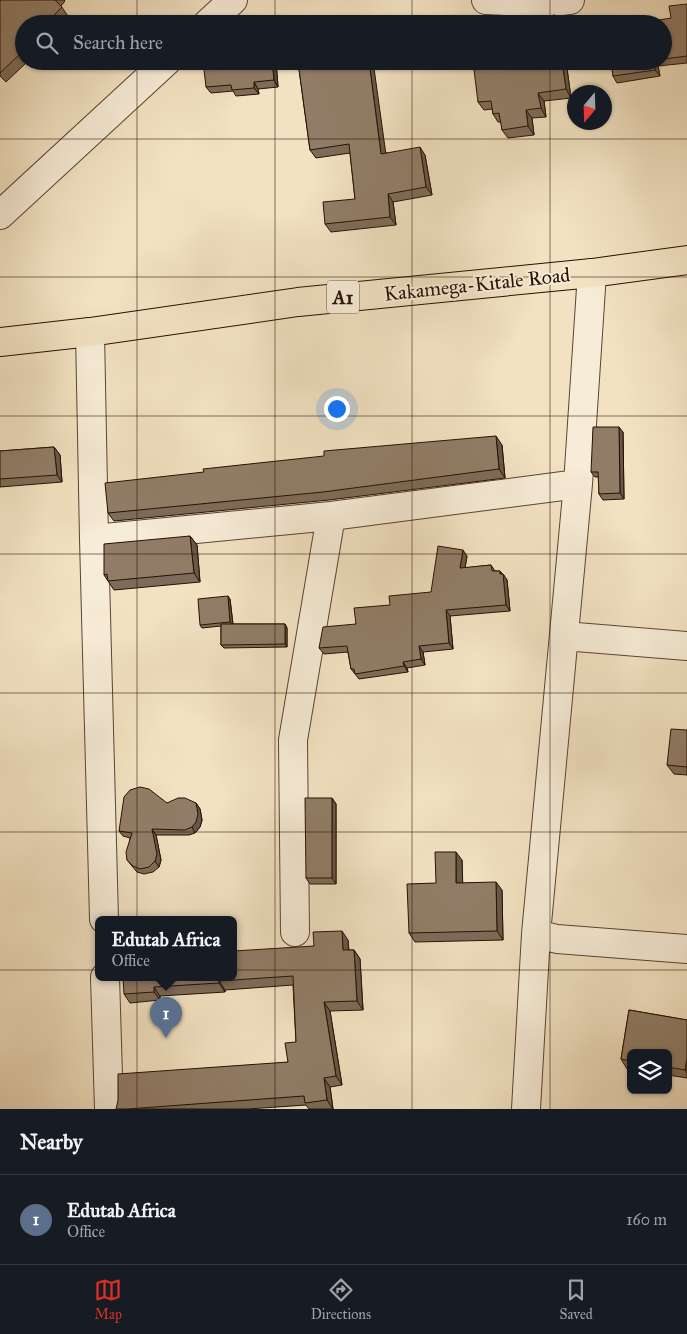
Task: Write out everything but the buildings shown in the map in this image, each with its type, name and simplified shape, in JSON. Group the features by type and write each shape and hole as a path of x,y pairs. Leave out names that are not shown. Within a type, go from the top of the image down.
{"highway":[{"name":"Kakamega-Kitale Road","path":"0,342 90,332 298,302 592,273 687,260"}],"street":[{"path":"216,15 232,0"},
{"path":"486,0 549,3 570,0"},
{"path":"0,215 157,70"},
{"path":"526,1109 536,934 578,484 592,273"},
{"path":"90,332 104,916"},
{"path":"94,539 331,516 578,484"},
{"path":"295,932 293,740 331,516"},
{"path":"564,636 687,646"},
{"path":"536,934 557,939 687,949"},
{"path":"105,981 109,1109"}],"place":[{"name":"Edutab Africa","path":"166,1038"}]}
